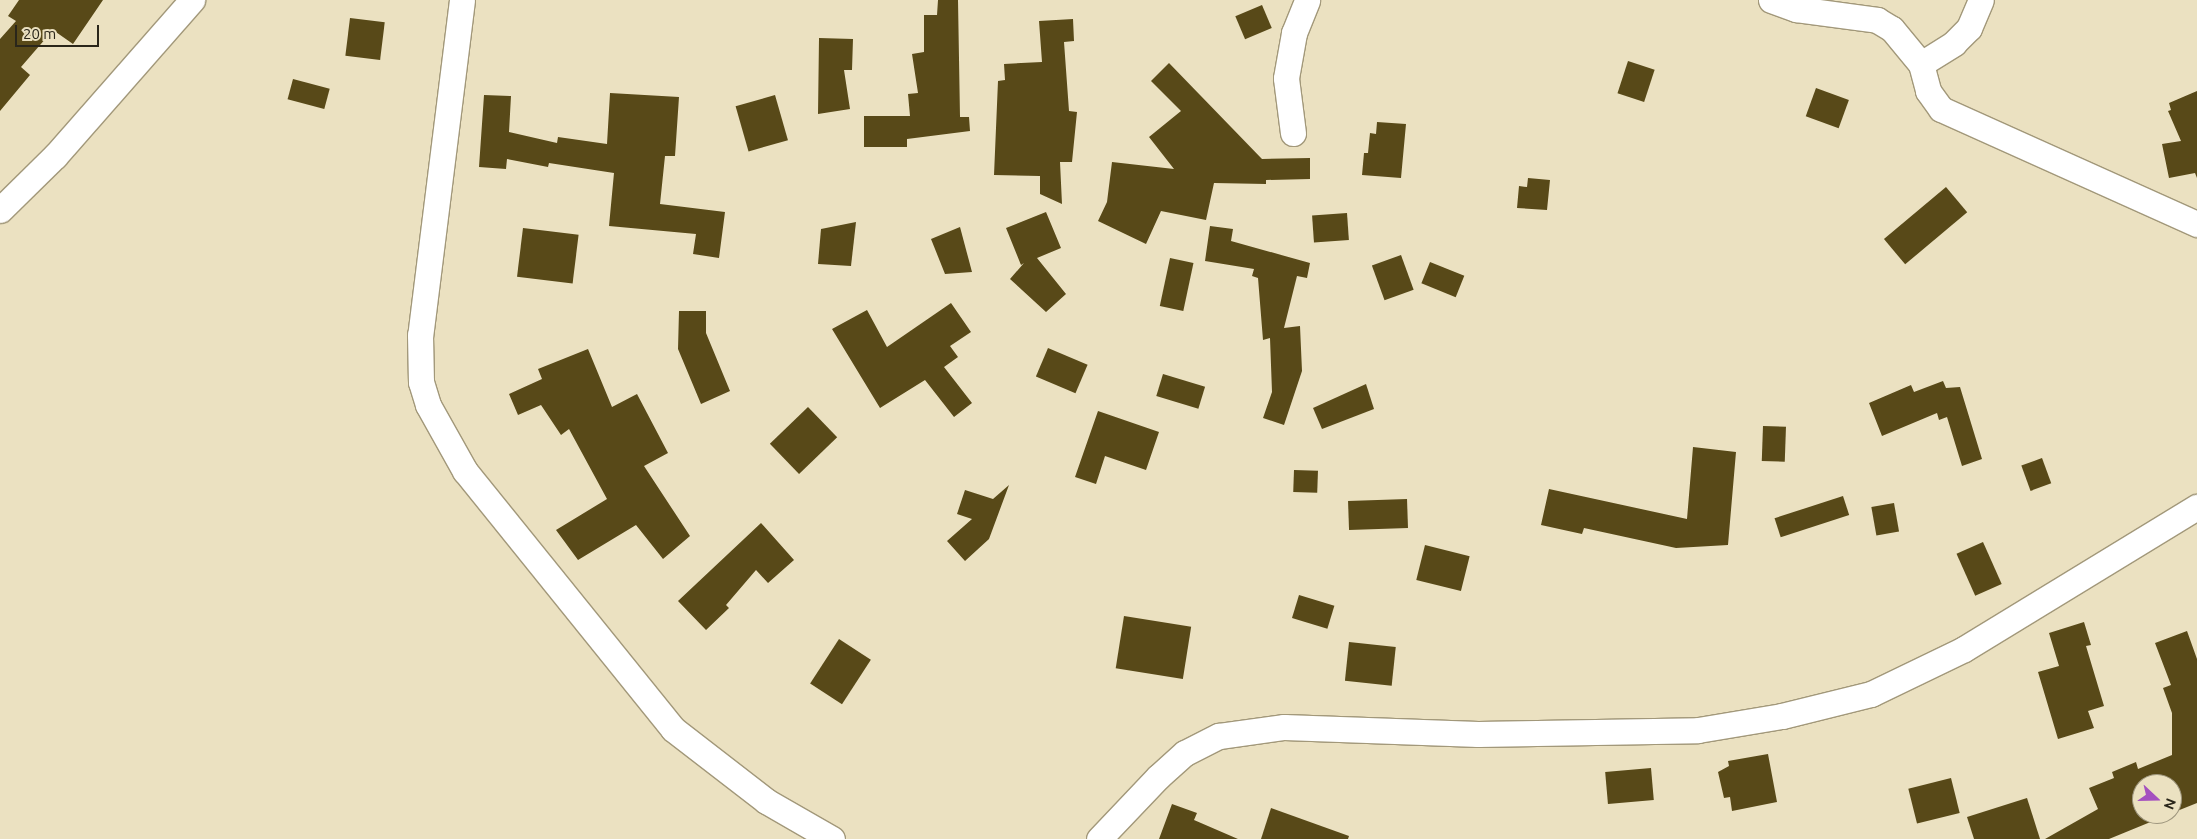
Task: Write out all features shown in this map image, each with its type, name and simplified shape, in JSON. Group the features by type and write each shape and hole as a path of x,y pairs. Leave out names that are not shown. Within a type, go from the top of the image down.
{"street":[{"path":"0,210 54,156 192,0"},
{"path":"462,0 420,335 421,382 428,405 465,471 673,729 766,801 832,839"},
{"path":"1293,133 1286,78 1294,33 1307,0"},
{"path":"1771,0 1796,8 1877,20 1892,29 1921,64 1928,91 1941,109 2197,224"},
{"path":"1921,64 1954,43 1969,28 1981,0"},
{"path":"1099,839 1178,759 1219,736 1284,727 1478,734 1698,730 1782,716 1871,694 1964,649 2197,507"}],"building":[{"path":"19,0 103,0 73,44 53,30 21,67 30,75 0,111 0,39 16,21 8,16"},
{"path":"938,0 958,0 960,117 969,117 970,131 907,139 907,147 864,147 864,116 910,116 908,94 918,93 912,54 924,52 924,15 937,15"},
{"path":"1262,5 1272,28 1245,39 1235,16"},
{"path":"350,18 385,22 380,60 345,56"},
{"path":"1073,19 1074,41 1064,42 1069,111 1077,112 1072,162 1060,162 1062,204 1040,194 1040,176 994,175 998,81 1005,80 1004,64 1042,62 1039,21"},
{"path":"819,38 853,39 852,70 844,70 850,109 818,114"},
{"path":"1628,61 1655,70 1644,102 1617,93"},
{"path":"1169,63 1262,159 1310,158 1310,179 1266,180 1266,184 1214,183 1206,220 1161,211 1146,244 1098,221 1107,202 1112,162 1174,169 1149,137 1181,111 1151,81"},
{"path":"293,79 330,89 324,109 288,99"},
{"path":"1816,88 1849,100 1839,128 1806,116"},
{"path":"2197,91 2197,178 2195,173 2169,178 2162,144 2181,141 2168,111 2171,110 2169,103"},
{"path":"610,93 679,97 675,156 665,156 660,204 725,212 719,258 693,254 696,234 609,226 614,173 549,163 548,167 507,159 506,169 479,167 484,95 511,96 509,132 557,143 558,137 607,144"},
{"path":"775,95 788,140 749,151 736,106"},
{"path":"1377,122 1406,124 1401,178 1362,175 1364,153 1368,153 1370,133 1376,134"},
{"path":"1528,178 1550,180 1547,210 1517,208 1519,186 1527,187"},
{"path":"1946,187 1967,212 1905,264 1884,239"},
{"path":"1046,212 1061,248 1037,258 1066,294 1046,312 1010,279 1024,263 1021,265 1006,228"},
{"path":"1347,213 1349,240 1314,242 1312,215"},
{"path":"856,222 851,266 818,264 821,229"},
{"path":"1210,226 1233,229 1231,241 1310,263 1307,278 1297,276 1284,328 1300,326 1302,371 1284,425 1263,418 1272,392 1270,338 1263,340 1258,278 1252,276 1254,269 1205,261"},
{"path":"960,227 972,272 945,274 931,239"},
{"path":"523,228 579,235 573,283 517,277"},
{"path":"1401,255 1414,290 1385,300 1372,266"},
{"path":"1170,258 1193,263 1183,311 1160,306"},
{"path":"1430,262 1464,276 1456,297 1421,283"},
{"path":"951,303 971,332 950,346 958,357 944,367 972,403 954,417 925,380 880,408 832,329 867,310 887,347"},
{"path":"679,311 706,311 706,333 730,391 701,404 678,349"},
{"path":"1048,348 1088,365 1075,393 1036,377"},
{"path":"588,349 612,407 637,394 668,453 644,466 690,536 663,559 636,525 578,560 556,530 607,499 569,429 561,435 541,405 518,415 509,394 542,379 538,369"},
{"path":"1163,374 1205,387 1198,409 1156,396"},
{"path":"1943,381 1946,388 1960,387 1982,459 1962,466 1947,417 1939,420 1937,413 1882,436 1869,403 1911,385 1914,392"},
{"path":"1366,384 1374,409 1322,429 1313,408"},
{"path":"808,407 837,437 799,474 770,444"},
{"path":"1098,411 1159,432 1146,470 1105,456 1096,484 1075,477"},
{"path":"1763,426 1786,427 1785,462 1762,461"},
{"path":"1693,447 1736,452 1728,545 1676,548 1584,528 1582,534 1541,525 1549,489 1687,519"},
{"path":"2042,458 2051,483 2031,491 2021,466"},
{"path":"1294,470 1318,471 1317,493 1293,492"},
{"path":"1009,485 989,539 965,561 947,541 972,519 957,514 965,490 993,499"},
{"path":"1843,496 1849,515 1781,537 1775,518"},
{"path":"1407,499 1408,528 1349,530 1348,501"},
{"path":"1894,503 1899,532 1876,536 1871,507"},
{"path":"761,523 794,560 768,583 756,570 726,605 729,608 706,630 678,601"},
{"path":"1983,542 2002,584 1975,596 1957,554"},
{"path":"1425,545 1470,556 1461,591 1416,580"},
{"path":"1299,595 1334,606 1327,629 1292,618"},
{"path":"1124,616 1191,627 1183,679 1116,668"},
{"path":"2084,622 2091,645 2086,646 2104,706 2088,711 2094,728 2058,739 2038,672 2059,666 2049,633"},
{"path":"2187,631 2197,659 2197,803 2182,809 2182,774 2132,774 2132,824 2146,824 2109,839 2045,839 2098,809 2089,788 2114,778 2112,772 2136,762 2138,769 2172,755 2172,713 2163,688 2171,685 2155,643"},
{"path":"839,639 871,660 842,704 810,683"},
{"path":"1349,642 1396,647 1392,686 1345,681"},
{"path":"1768,754 1777,802 1732,811 1730,797 1724,798 1718,772 1729,766 1728,761"},
{"path":"1651,768 1654,800 1608,804 1605,772"},
{"path":"1951,778 1960,813 1917,824 1908,789"},
{"path":"2027,798 2040,839 1974,839 1967,817"},
{"path":"1172,804 1197,813 1194,820 1238,839 1159,839"},
{"path":"1271,808 1349,836 1348,839 1261,839"}]}
